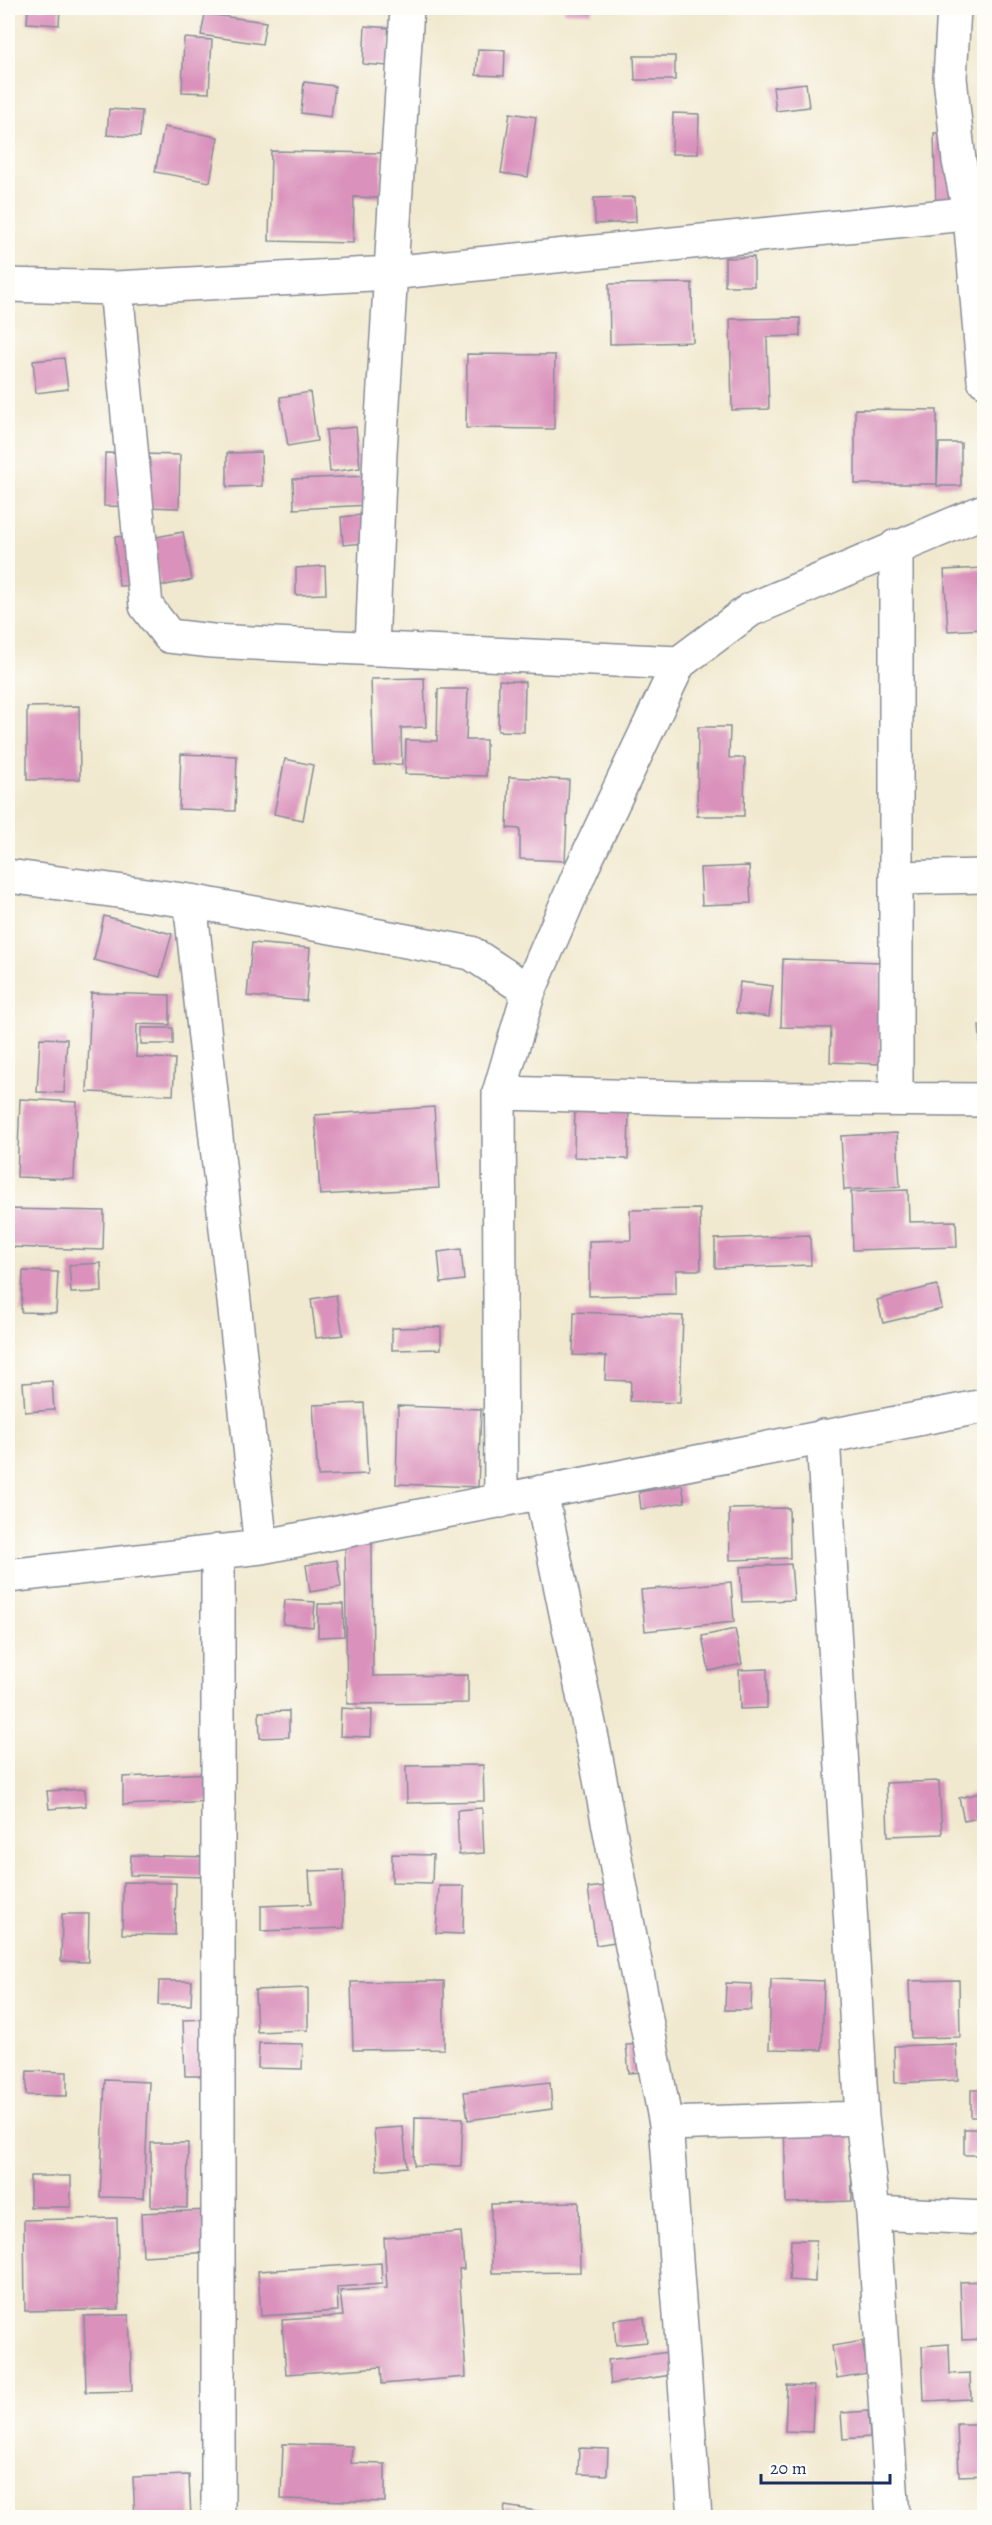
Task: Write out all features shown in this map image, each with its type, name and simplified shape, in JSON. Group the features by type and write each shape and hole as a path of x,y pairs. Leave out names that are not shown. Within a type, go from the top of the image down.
{"street":[{"path":"372,648 390,273 407,8"},
{"path":"954,8 950,78 959,161 977,214 984,380"},
{"path":"8,285 116,288 390,273 977,214"},
{"path":"116,288 146,606 169,636 212,641 679,663"},
{"path":"501,1501 499,1092 529,991 582,868 679,663 750,610 896,546 984,511"},
{"path":"896,546 896,1099"},
{"path":"8,876 190,901 471,953 529,991"},
{"path":"896,878 984,876"},
{"path":"190,901 261,1546"},
{"path":"499,1092 686,1098 984,1100"},
{"path":"8,1576 261,1546 984,1406"},
{"path":"823,1436 862,2118 873,2214 893,2517"},
{"path":"541,1492 594,1748 666,2124 695,2517"},
{"path":"218,1551 218,2517"},
{"path":"666,2124 862,2118"},
{"path":"873,2214 984,2218"}],"building":[{"path":"28,8 60,8 59,25 27,23"},
{"path":"564,8 592,8 592,13 564,12"},
{"path":"205,14 266,22 262,44 201,35"},
{"path":"365,26 390,28 388,66 363,64"},
{"path":"184,38 212,40 209,93 182,92"},
{"path":"478,49 505,50 504,76 476,75"},
{"path":"634,56 675,56 675,80 635,80"},
{"path":"304,82 335,86 331,117 301,113"},
{"path":"806,83 809,107 776,111 773,87"},
{"path":"109,109 142,111 140,137 107,135"},
{"path":"510,113 536,117 528,177 501,173"},
{"path":"673,113 699,114 698,154 672,154"},
{"path":"164,127 218,137 210,182 155,172"},
{"path":"934,133 964,133 965,209 936,210"},
{"path":"271,151 382,153 381,198 354,197 353,243 269,241"},
{"path":"635,197 636,222 595,224 594,198"},
{"path":"754,257 754,286 725,286 725,258"},
{"path":"692,283 693,342 610,344 609,284"},
{"path":"800,318 800,336 767,337 769,409 732,410 730,319"},
{"path":"467,354 555,355 554,429 466,428"},
{"path":"64,358 68,389 36,393 33,361"},
{"path":"310,392 317,441 288,446 280,397"},
{"path":"855,409 937,410 937,484 855,484"},
{"path":"356,427 360,468 330,472 326,430"},
{"path":"939,443 961,443 961,486 937,486"},
{"path":"261,452 262,486 227,487 227,453"},
{"path":"105,453 180,455 179,508 104,506"},
{"path":"367,476 369,505 294,509 293,479"},
{"path":"372,514 375,542 343,545 341,517"},
{"path":"183,532 192,580 160,586 151,538"},
{"path":"148,534 151,584 119,586 115,537"},
{"path":"325,566 326,594 296,595 296,568"},
{"path":"984,568 984,629 948,631 944,570"},
{"path":"424,678 426,727 401,728 402,764 374,765 371,679"},
{"path":"499,680 525,682 524,732 498,731"},
{"path":"438,689 468,689 466,740 486,740 486,776 405,774 406,740 437,741"},
{"path":"79,706 80,779 27,780 27,707"},
{"path":"698,727 730,727 729,758 745,758 744,816 697,816"},
{"path":"181,754 237,756 235,811 179,809"},
{"path":"285,759 313,765 303,820 274,814"},
{"path":"509,777 569,780 565,861 520,859 520,829 507,828"},
{"path":"749,866 751,903 702,905 700,868"},
{"path":"104,916 172,934 160,977 94,960"},
{"path":"252,943 310,948 306,1001 247,996"},
{"path":"783,959 882,962 880,1064 830,1062 831,1028 781,1027"},
{"path":"740,982 773,986 769,1017 736,1013"},
{"path":"91,993 170,995 170,1025 137,1024 136,1057 175,1059 173,1095 87,1092"},
{"path":"979,1025 984,1025 984,1066 982,1066"},
{"path":"141,1028 173,1028 173,1044 141,1044"},
{"path":"40,1038 67,1039 64,1093 37,1092"},
{"path":"20,1099 77,1102 74,1179 17,1177"},
{"path":"575,1105 629,1106 628,1159 574,1157"},
{"path":"434,1107 439,1188 320,1195 315,1115"},
{"path":"897,1133 900,1187 844,1190 841,1136"},
{"path":"908,1190 909,1222 956,1221 957,1247 853,1250 851,1192"},
{"path":"8,1209 104,1211 103,1250 8,1247"},
{"path":"700,1209 701,1270 676,1270 676,1294 589,1296 589,1241 631,1240 630,1210"},
{"path":"810,1235 811,1265 715,1268 715,1239"},
{"path":"461,1249 464,1280 441,1283 438,1252"},
{"path":"101,1263 102,1292 71,1293 69,1265"},
{"path":"23,1271 58,1272 56,1313 21,1312"},
{"path":"937,1285 942,1309 883,1323 877,1300"},
{"path":"336,1295 343,1335 316,1338 311,1299"},
{"path":"574,1312 683,1316 680,1403 630,1401 631,1381 605,1380 606,1356 573,1355"},
{"path":"441,1327 441,1349 392,1350 392,1328"},
{"path":"52,1381 54,1410 25,1412 23,1383"},
{"path":"364,1403 368,1474 318,1476 313,1405"},
{"path":"398,1406 481,1409 478,1487 396,1484"},
{"path":"682,1485 685,1502 641,1509 639,1492"},
{"path":"789,1508 790,1558 730,1560 729,1509"},
{"path":"345,1544 372,1544 373,1676 468,1675 468,1703 347,1704"},
{"path":"337,1560 341,1587 310,1592 306,1565"},
{"path":"791,1564 794,1600 742,1602 740,1567"},
{"path":"731,1582 734,1622 645,1631 641,1590"},
{"path":"285,1600 315,1602 313,1627 283,1624"},
{"path":"318,1604 343,1604 344,1636 318,1637"},
{"path":"735,1629 742,1664 709,1671 702,1636"},
{"path":"767,1669 767,1708 740,1709 739,1670"},
{"path":"341,1708 372,1710 371,1737 340,1736"},
{"path":"289,1711 289,1737 260,1738 259,1712"},
{"path":"483,1765 484,1801 407,1803 406,1766"},
{"path":"212,1773 213,1801 123,1805 123,1777"},
{"path":"939,1781 942,1834 888,1836 886,1783"},
{"path":"85,1789 86,1806 49,1809 47,1791"},
{"path":"984,1792 984,1817 964,1821 959,1798"},
{"path":"482,1808 484,1853 459,1855 457,1810"},
{"path":"392,1854 433,1855 432,1883 392,1882"},
{"path":"131,1855 207,1857 207,1877 130,1875"},
{"path":"343,1870 344,1928 261,1931 261,1906 311,1904 309,1871"},
{"path":"123,1882 176,1883 175,1935 122,1934"},
{"path":"614,1885 621,1941 596,1945 588,1888"},
{"path":"439,1886 464,1886 463,1934 436,1933"},
{"path":"62,1914 89,1914 88,1962 61,1961"},
{"path":"771,1979 824,1981 822,2050 769,2049"},
{"path":"959,1980 960,2037 911,2038 909,1981"},
{"path":"159,1981 192,1981 191,2005 158,2005"},
{"path":"444,1981 444,2049 353,2050 351,1982"},
{"path":"726,1983 752,1984 751,2010 725,2010"},
{"path":"308,1988 308,2030 257,2032 255,1990"},
{"path":"210,2019 212,2076 185,2076 183,2020"},
{"path":"259,2043 303,2044 302,2069 258,2068"},
{"path":"643,2044 645,2072 629,2073 626,2045"},
{"path":"956,2044 958,2080 895,2083 894,2046"},
{"path":"27,2071 67,2072 67,2096 26,2095"},
{"path":"105,2080 149,2082 144,2198 100,2197"},
{"path":"550,2082 552,2109 468,2120 464,2092"},
{"path":"971,2090 984,2090 984,2117 971,2117"},
{"path":"415,2117 463,2118 461,2166 414,2165"},
{"path":"850,2118 852,2201 786,2203 784,2120"},
{"path":"403,2127 407,2167 377,2170 374,2129"},
{"path":"964,2129 984,2129 984,2155 964,2155"},
{"path":"151,2143 188,2143 187,2208 151,2207"},
{"path":"30,2176 71,2176 71,2207 30,2207"},
{"path":"579,2202 580,2272 492,2273 491,2204"},
{"path":"210,2210 212,2252 143,2256 141,2213"},
{"path":"117,2218 119,2309 25,2311 24,2220"},
{"path":"461,2232 464,2269 459,2269 466,2377 382,2384 381,2367 286,2374 282,2320 343,2316 340,2291 387,2288 384,2238"},
{"path":"791,2240 816,2240 815,2282 789,2280"},
{"path":"381,2263 382,2284 337,2287 338,2311 261,2316 258,2271"},
{"path":"984,2281 984,2339 962,2340 960,2282"},
{"path":"129,2315 132,2391 86,2392 84,2316"},
{"path":"644,2317 647,2342 616,2345 614,2320"},
{"path":"862,2341 868,2373 837,2378 832,2346"},
{"path":"949,2344 950,2374 970,2373 971,2399 924,2401 922,2346"},
{"path":"676,2351 678,2374 611,2384 608,2360"},
{"path":"787,2385 814,2386 812,2432 785,2431"},
{"path":"868,2411 870,2437 843,2439 841,2413"},
{"path":"957,2424 984,2424 984,2475 959,2476"},
{"path":"283,2444 352,2446 351,2463 385,2464 385,2502 281,2499"},
{"path":"579,2448 608,2449 607,2475 578,2474"},
{"path":"189,2475 191,2518 135,2518 133,2477"},
{"path":"505,2506 568,2516 568,2518 503,2518"}]}
